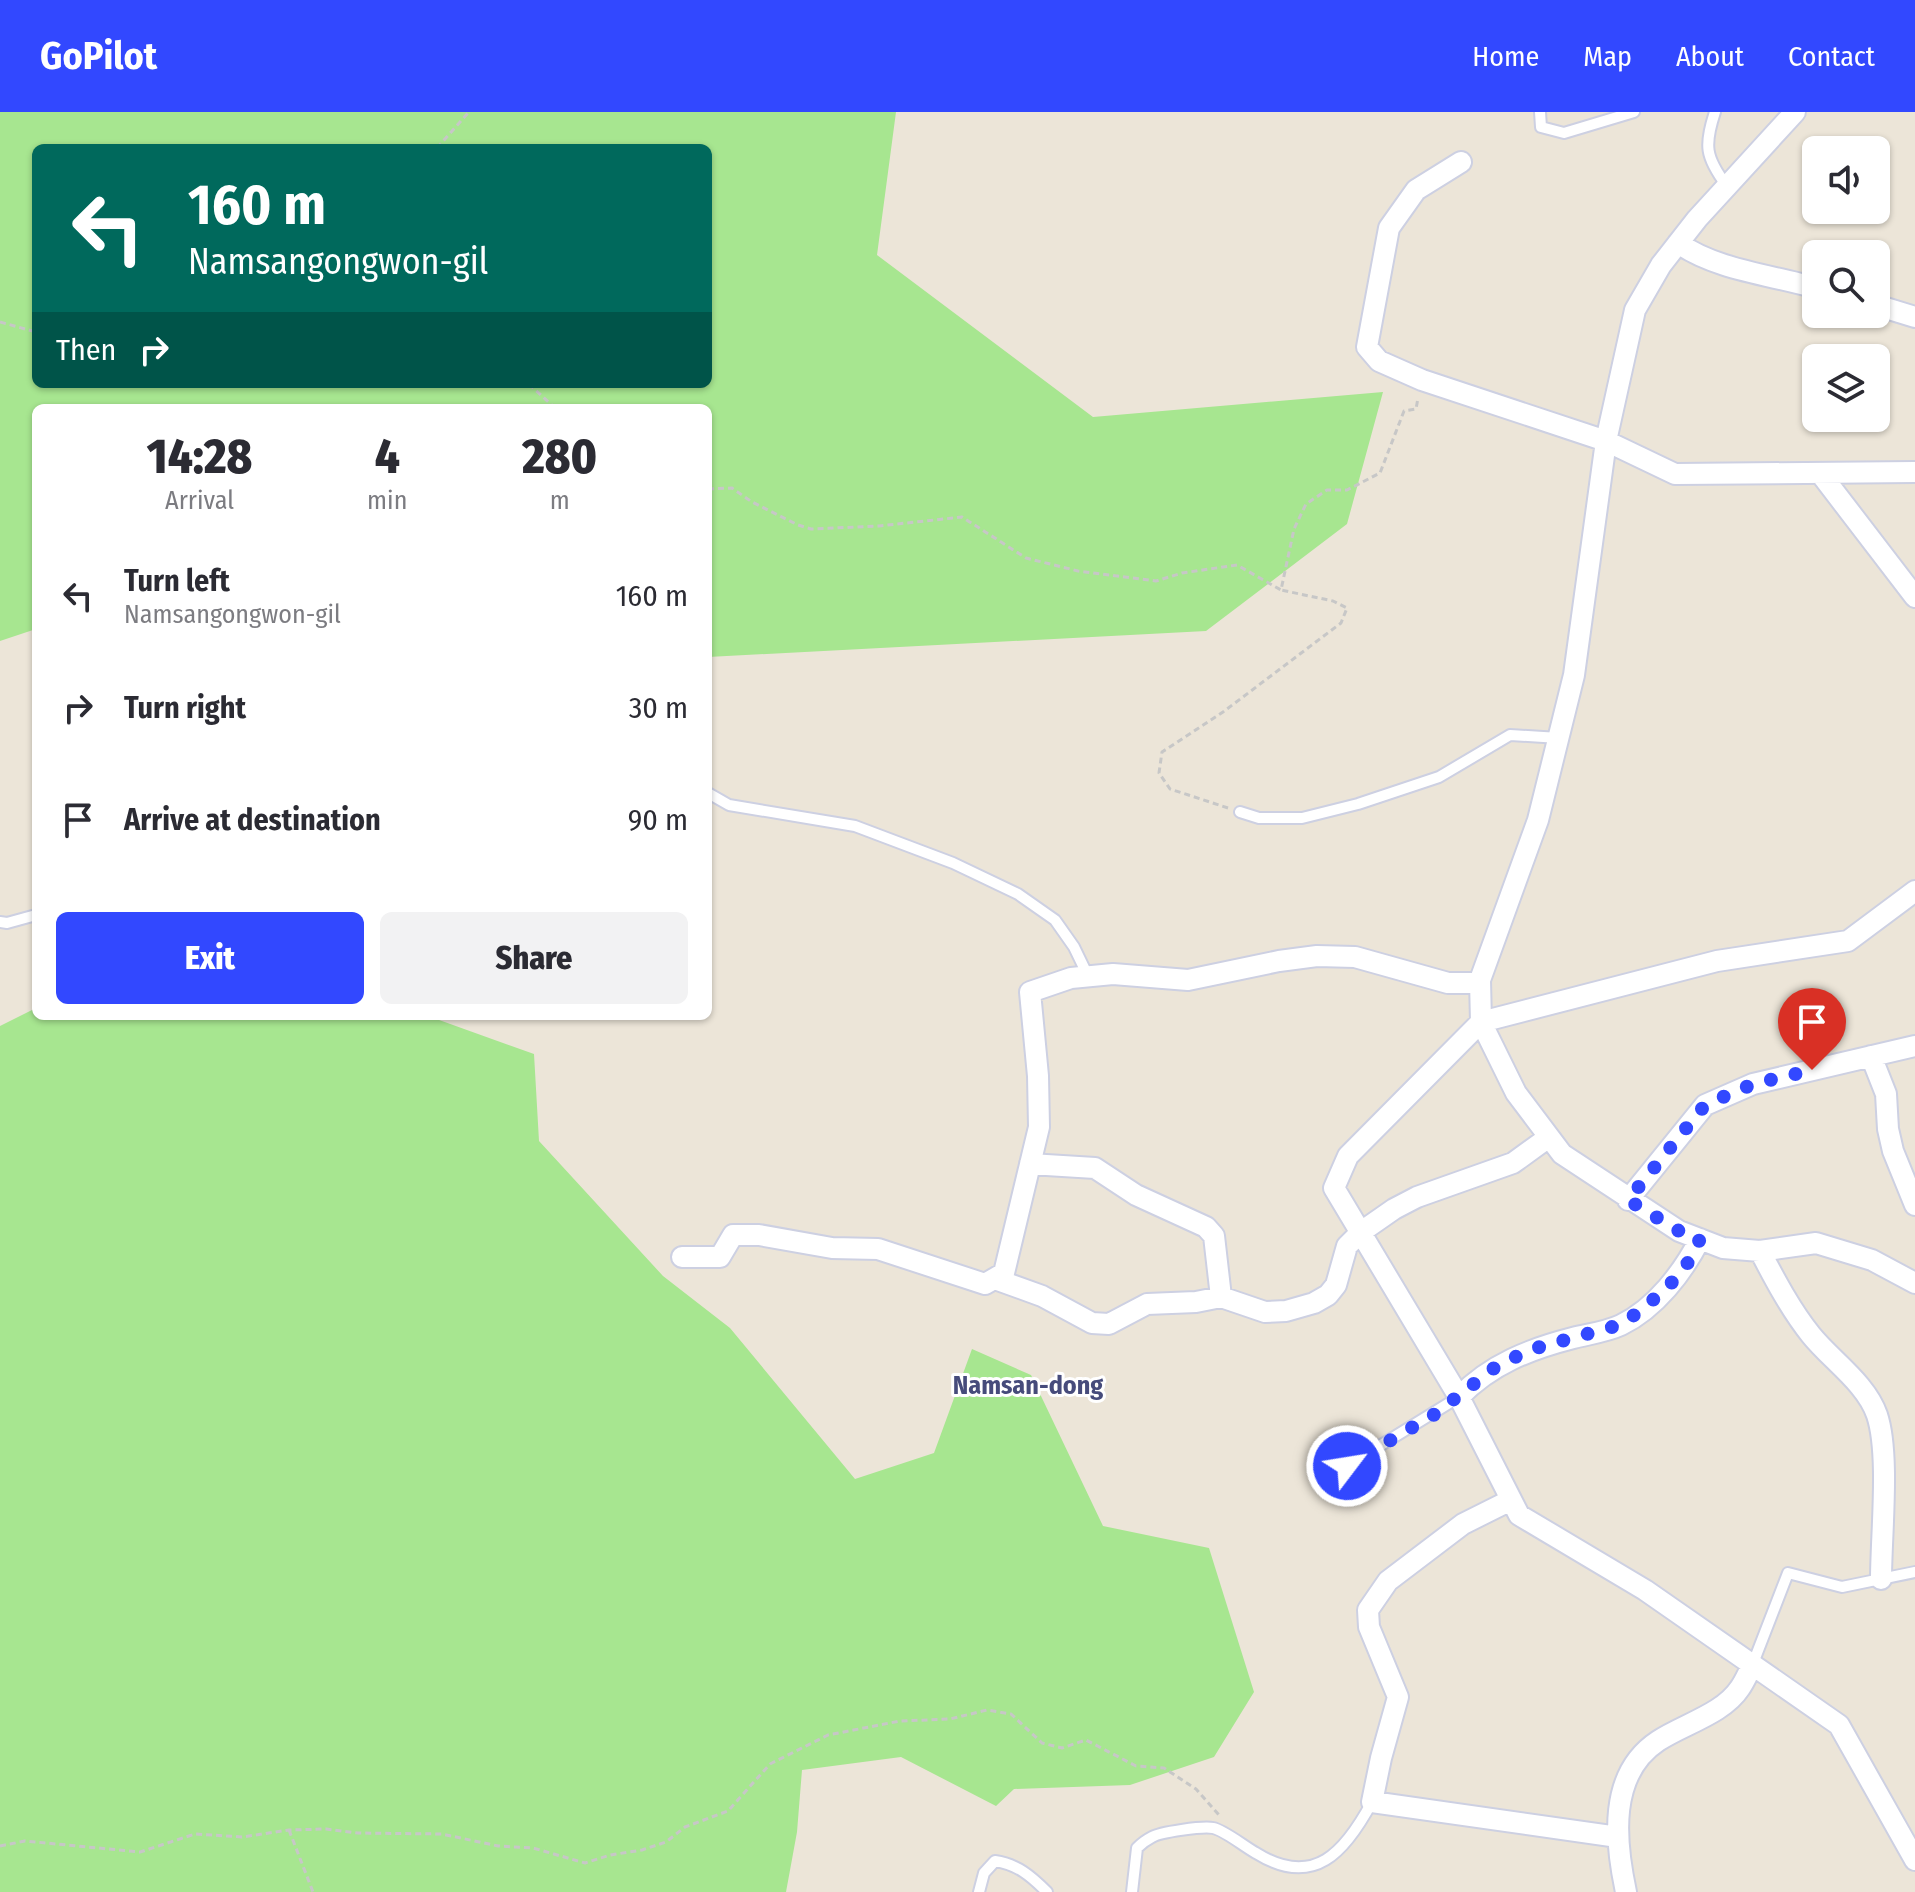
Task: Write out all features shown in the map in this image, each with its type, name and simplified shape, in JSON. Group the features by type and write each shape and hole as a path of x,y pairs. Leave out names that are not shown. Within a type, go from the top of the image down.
{"street":[{"path":"1791,113 1678,243 1661,265 1635,310 1606,441 1574,675 1538,820 1480,981 1481,1022 1516,1093 1562,1154 1679,1231 1723,1248 1760,1251 1816,1243 1872,1260 1915,1283"},
{"path":"1461,162 1416,190 1389,228 1367,347 1379,361 1422,380 1606,441 1675,474 1915,472"},
{"path":"1678,243 1689,251 1728,265 1802,284"},
{"path":"1890,309 1915,317"},
{"path":"1820,473 1915,597"},
{"path":"1915,891 1848,941 1717,961 1481,1022 1348,1156 1334,1188 1459,1397 1519,1515 1645,1590 1839,1725 1915,1860"},
{"path":"682,1257 720,1257 733,1235 759,1235 832,1248 878,1249 985,1284 1004,1273 1039,1127 1030,992 1071,978 1153,975 1188,980 1317,956 1355,957 1448,983 1480,981"},
{"path":"1628,1200 1705,1105 1753,1084 1915,1046"},
{"path":"1871,1056 1886,1094 1893,1151 1915,1205"},
{"path":"995,1279 1042,1296 1092,1323 1101,1324 1109,1324 1147,1304 1196,1302 1221,1297 1265,1312 1286,1311 1314,1303 1328,1295 1336,1285 1347,1246 1361,1232 1417,1197 1513,1163 1549,1137"},
{"path":"1030,1164 1095,1168 1136,1195 1206,1227 1214,1236 1221,1297"},
{"path":"1459,1397 1474,1381 1498,1365 1533,1349 1623,1324 1664,1291 1685,1268 1700,1239"},
{"path":"1760,1251 1810,1334 1854,1381 1876,1411 1883,1463 1881,1579"},
{"path":"1511,1500 1463,1524 1388,1581 1368,1610 1369,1627 1398,1697 1372,1802 1618,1837"},
{"path":"1626,1892 1618,1853 1618,1806 1637,1758 1657,1742 1721,1706 1739,1690 1752,1666"}],"lane":[{"path":"1540,112 1541,127 1564,133 1634,112"},
{"path":"1715,112 1706,141 1717,173 1727,186"},
{"path":"1240,812 1259,818 1302,818 1358,804 1439,777 1510,735 1559,738"},
{"path":"712,795 729,805 855,826 953,863 1018,894 1055,920 1074,947 1088,976"},
{"path":"0,922 32,916"},
{"path":"1347,1466 1459,1397"},
{"path":"1752,1666 1788,1573 1842,1587 1915,1572"},
{"path":"1132,1892 1137,1848 1154,1835 1214,1828 1263,1858 1287,1867 1310,1868 1336,1852 1354,1835 1372,1802"},
{"path":"979,1892 984,1873 995,1861 1011,1863 1047,1892"}],"path":[{"path":"441,144 469,112"},
{"path":"0,322 32,331"},
{"path":"1281,590 1294,529 1306,504 1327,490 1347,490 1380,473 1404,411 1416,409 1422,380"},
{"path":"533,388 551,404"},
{"path":"712,489 732,488 752,502 811,529 962,517 1026,558 1078,571 1156,581 1182,573 1237,565 1281,590 1333,601 1347,608 1341,623 1223,712 1162,752 1159,773 1170,789 1240,812"},
{"path":"0,1846 25,1841 140,1852 195,1834 242,1837 289,1830 326,1829 358,1833 442,1834 498,1846 533,1848 585,1863 666,1842 685,1827 728,1811 770,1764 828,1735 900,1721 950,1719 987,1710 1011,1714 1042,1743 1062,1748 1086,1740 1136,1766 1164,1768 1196,1789 1224,1822 1228,1836"},
{"path":"289,1830 313,1892"}],"green space":[{"path":"0,112 896,112 877,255 1093,417 1383,392 1347,524 1206,631 712,657 712,404 32,404 32,630 0,641"},
{"path":"32,1010 32,1020 439,1020 534,1054 539,1141 663,1276 730,1328 855,1479 934,1453 972,1349 1031,1375 1103,1526 1209,1548 1254,1692 1214,1757 1130,1785 1014,1789 996,1806 901,1757 802,1770 797,1832 786,1892 0,1892 0,1026"}],"district":[{"name":"Namsan-dong","path":"1028,1385"}],"route":[{"path":"1347,1466 1435,1414 1498,1365 1533,1349 1623,1324 1664,1291 1685,1268 1700,1239 1679,1231 1628,1200 1705,1105 1753,1084 1812,1070"}]}
